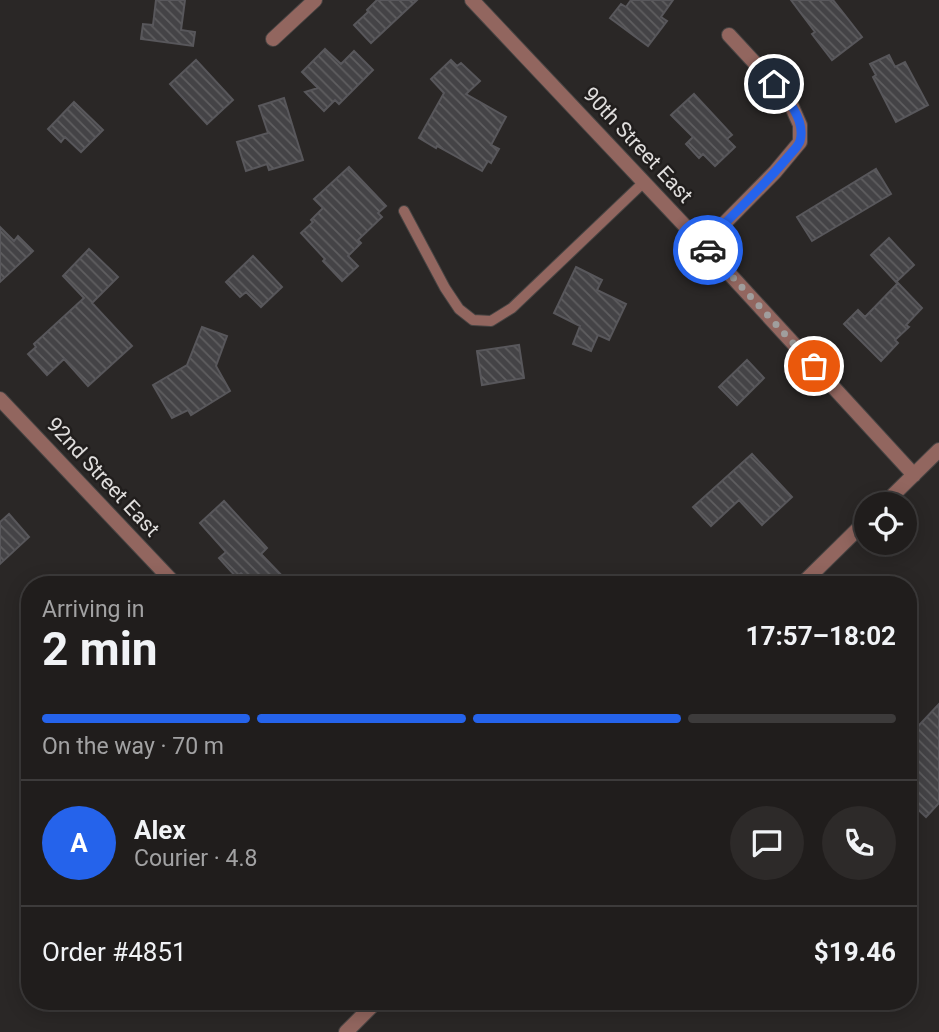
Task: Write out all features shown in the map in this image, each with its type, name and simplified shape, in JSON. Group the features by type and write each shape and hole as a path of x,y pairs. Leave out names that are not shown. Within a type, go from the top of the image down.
{"street":[{"path":"273,38 315,0"},
{"name":"90th Street East","path":"472,0 703,245 914,475"},
{"path":"703,245 775,172 800,142 800,125 789,100 729,35"},
{"name":"92nd Street East","path":"0,399 168,576"},
{"path":"896,492 939,450"},
{"path":"810,576 854,533"},
{"path":"346,1032 368,1010"}],"lane":[{"path":"404,211 459,309 473,320 491,321 512,308 644,182"}],"building":[{"path":"156,0 185,0 181,30 195,32 193,46 141,39 143,24 153,25"},
{"path":"377,0 417,0 371,43 354,25"},
{"path":"631,0 673,0 661,17 667,21 648,46 610,18 621,4 626,7"},
{"path":"791,0 833,0 862,37 832,60"},
{"path":"325,49 341,64 354,51 373,70 339,104 335,100 324,111 305,92 318,88 302,72"},
{"path":"889,55 895,67 905,62 928,105 896,122 873,77 876,75 870,64"},
{"path":"196,60 233,100 207,124 170,84"},
{"path":"451,60 457,66 461,63 480,81 466,94 506,117 491,145 499,149 491,163 488,161 482,171 419,138 444,93 431,79"},
{"path":"694,94 732,135 727,139 735,147 715,166 703,154 699,158 686,144 693,137 671,115"},
{"path":"284,98 303,160 269,170 267,164 246,171 237,142 268,133 259,106"},
{"path":"74,102 103,130 81,152 65,137 61,142 48,129"},
{"path":"349,167 386,206 378,213 382,217 358,240 361,243 348,256 358,266 342,281 301,233 323,208 314,199"},
{"path":"876,169 891,194 812,241 797,217"},
{"path":"0,227 14,241 18,236 33,251 0,282"},
{"path":"889,238 914,265 896,282 871,255"},
{"path":"89,249 118,277 92,303 132,346 88,386 64,359 47,375 28,354 36,347 34,344 84,298 63,276"},
{"path":"253,256 282,287 261,307 246,292 240,297 226,282"},
{"path":"576,267 602,280 597,290 626,304 609,340 598,335 591,351 573,344 580,326 554,313"},
{"path":"898,283 922,308 906,325 909,327 895,340 898,343 881,361 844,324 858,310 865,317"},
{"path":"202,327 227,336 216,366 230,391 191,415 188,410 172,418 153,385 187,365"},
{"path":"519,345 524,378 482,385 477,351"},
{"path":"747,360 764,378 737,405 719,387"},
{"path":"752,454 792,497 762,525 739,500 711,526 693,507"},
{"path":"224,501 267,548 261,554 282,576 244,576 241,573 235,576 219,558 226,552 200,523"},
{"path":"9,514 29,537 0,564 0,522"},
{"path":"939,704 939,803 926,817 917,808 917,727"}],"way so far":[{"path":"708,250 814,366"}],"route":[{"path":"708,250 703,245 775,172 800,142 800,125 795,110 774,84"}]}
